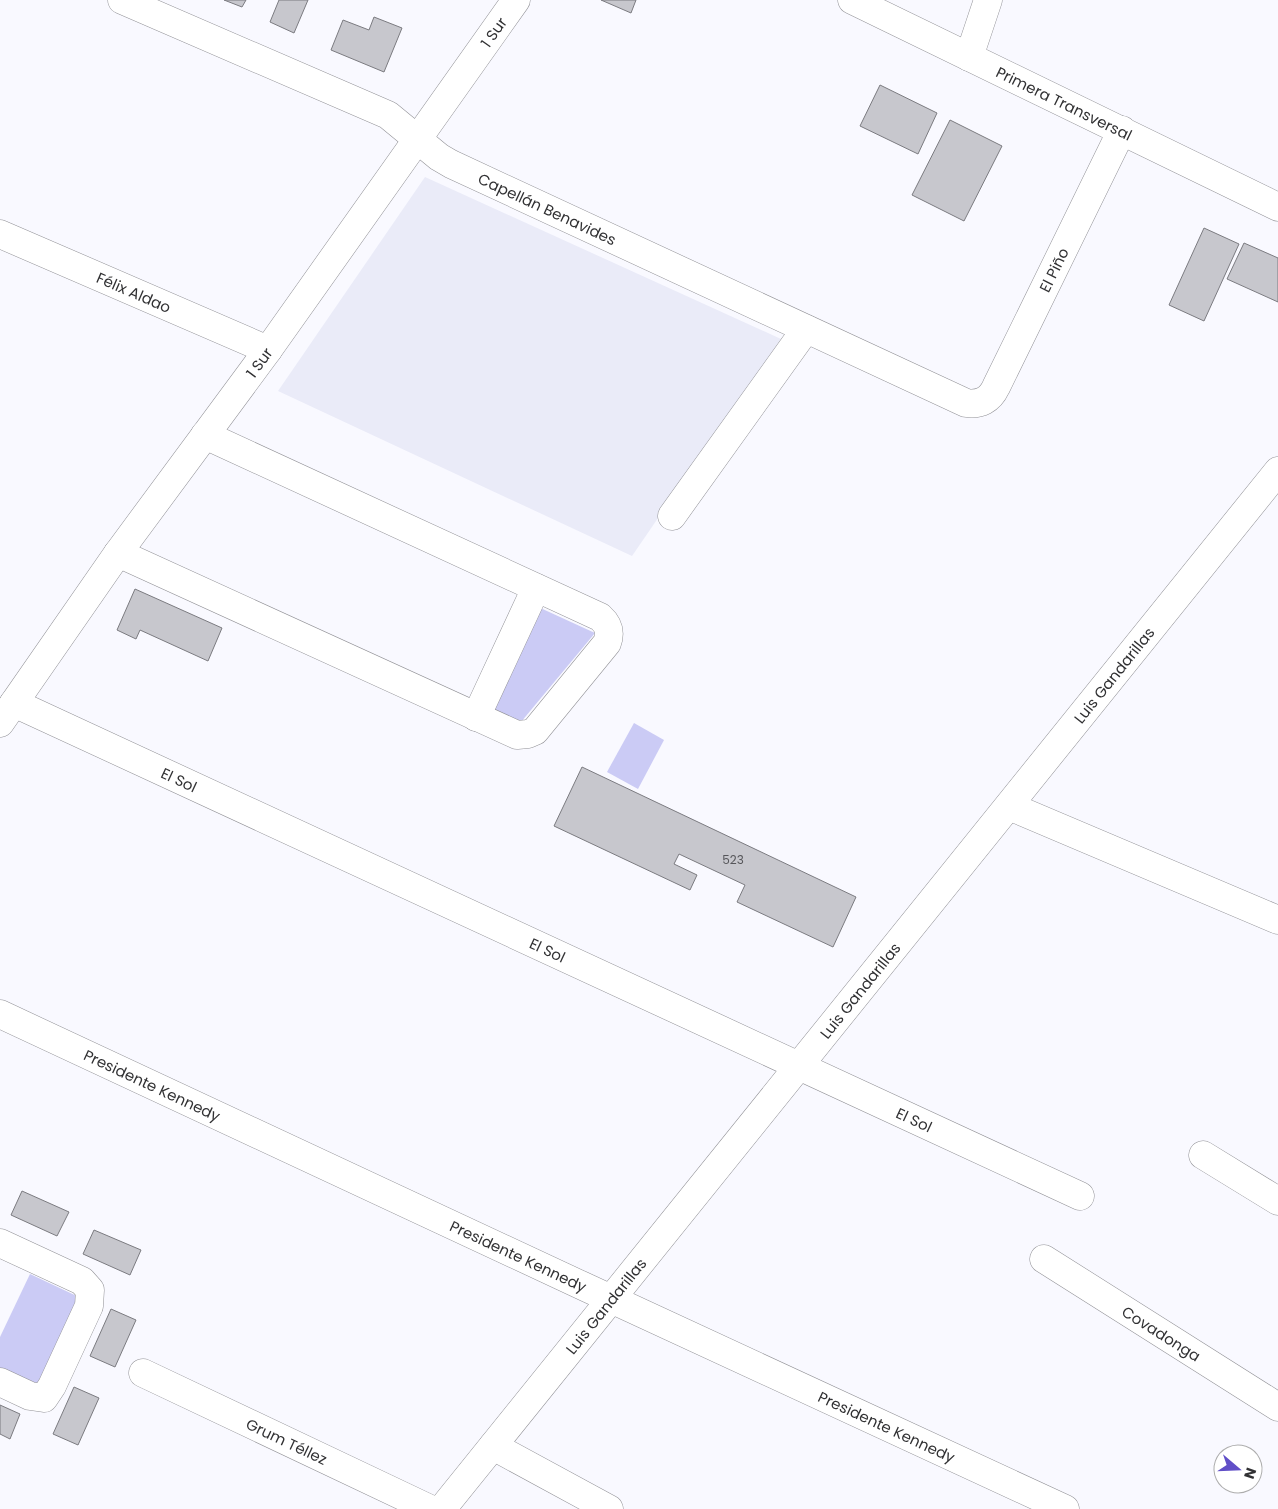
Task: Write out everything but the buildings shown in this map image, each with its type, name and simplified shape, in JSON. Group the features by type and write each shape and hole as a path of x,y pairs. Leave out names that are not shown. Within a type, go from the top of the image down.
{"street":[{"name":"Capellán Benavides","path":"122,0 388,115 417,140 451,164 966,403 979,403"},
{"name":"1 Sur","path":"7,713 118,553 268,350 516,0"},
{"name":"Primera Transversal","path":"852,0 1278,207"},
{"path":"969,57 988,0"},
{"name":"El Piño","path":"979,403 993,394 1122,130"},
{"name":"Félix Aldao","path":"0,234 268,350"},
{"path":"672,516 806,329"},
{"path":"118,553 517,735 535,731 607,643 609,629 606,622 600,617 206,435"},
{"name":"Luis Gandarillas","path":"442,1509 1278,471"},
{"path":"476,717 536,588"},
{"name":"El Sol","path":"7,713 799,1066 1080,1196"},
{"path":"1009,806 1278,920"},
{"name":"Presidente Kennedy","path":"0,1014 611,1299 1027,1501 1064,1509"},
{"path":"1203,1155 1278,1201"},
{"path":"0,1243 82,1281 90,1290 88,1306 52,1386 44,1398 30,1396 0,1382"},
{"name":"Covadonga","path":"1044,1260 1278,1407"},
{"name":"Grum Téllez","path":"143,1373 430,1509"},
{"path":"493,1446 609,1509"}],"shaded area":[{"path":"425,177 781,339 632,556 278,391"},
{"path":"536,606 595,633 516,728 484,714"},
{"path":"634,723 664,740 638,789 607,772"},
{"path":"30,1274 83,1299 39,1390 0,1371 0,1337"}]}
